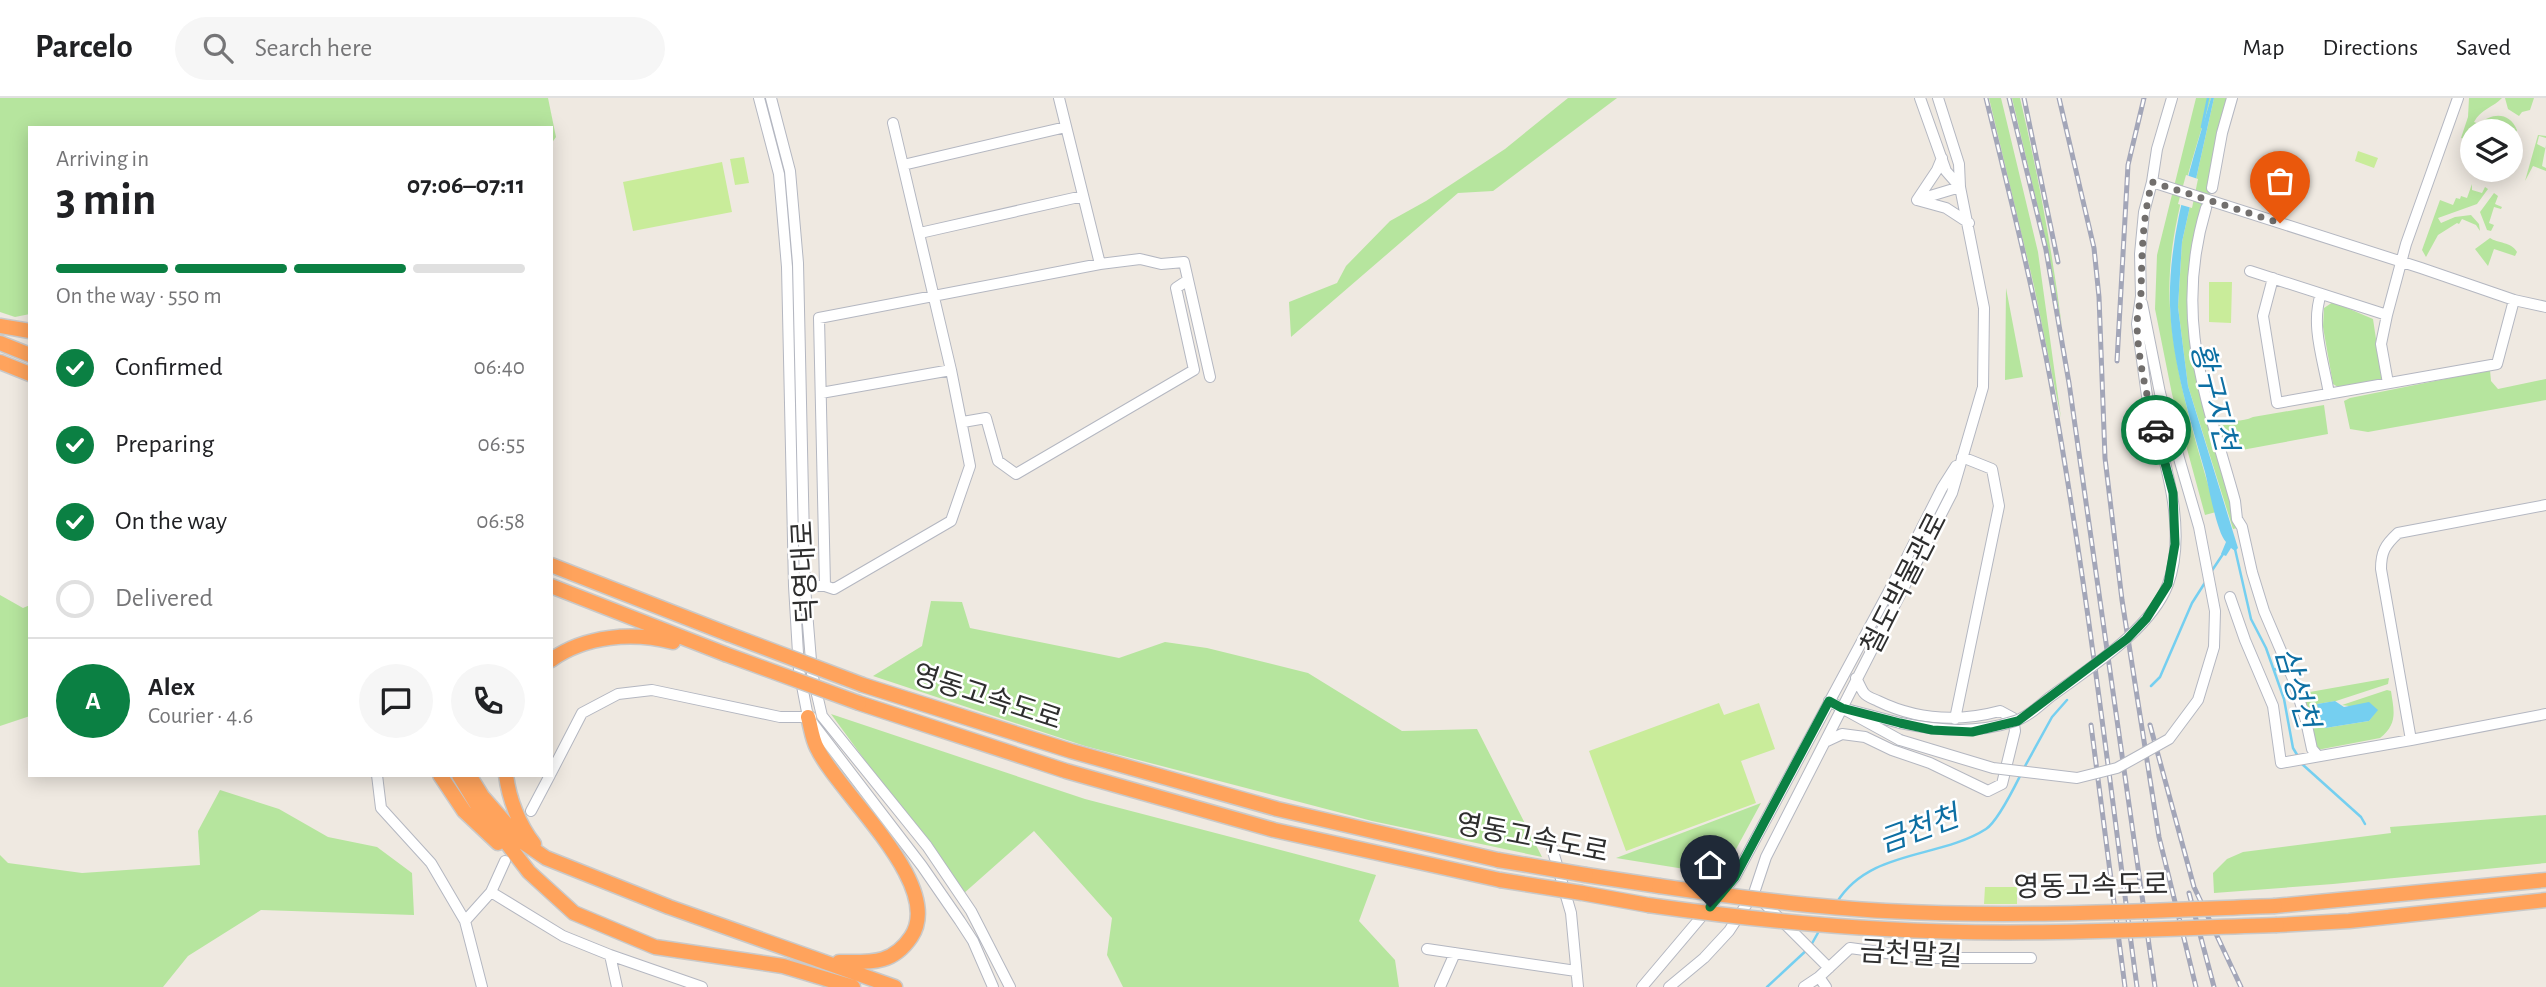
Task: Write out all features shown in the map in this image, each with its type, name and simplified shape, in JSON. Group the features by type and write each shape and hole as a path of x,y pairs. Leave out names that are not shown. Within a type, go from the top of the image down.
{"highway":[{"path":"0,326 28,331"},
{"path":"0,343 28,354"},
{"path":"0,362 28,372"},
{"name":"영동고속도로","path":"553,566 863,685 1071,751 1277,810 1498,860 1586,875 1734,897 1886,911 2049,915 2275,906 2546,880"},
{"name":"영동고속도로","path":"553,587 859,703 1066,771 1274,830 1500,880 1648,905 1730,917 1886,929 2046,933 2349,921 2546,900"},
{"path":"553,659 586,642 647,636 725,654"},
{"path":"815,717 817,748 905,872 916,897 918,914 915,930 905,946 891,958 866,962 827,962"},
{"path":"441,777 464,811 574,913 655,947 783,966 853,987"},
{"path":"460,777 476,803 529,872"},
{"path":"470,777 482,796 521,841 546,858 669,907 895,987"},
{"path":"506,777 514,808 525,833 546,858"}],"street":[{"name":"덕영대로","path":"759,98 779,174 787,267 799,586"},
{"name":"덕영대로","path":"771,98 790,172 798,263 799,670 815,717 960,921 973,941 993,987"},
{"path":"1059,98 1100,264"},
{"name":"철도박물관로","path":"1920,98 1946,171 1960,187"},
{"name":"철도박물관로","path":"1669,987 1718,944 1754,893 1766,857 1828,741 1856,678 1952,493 1983,387 1984,307 1960,187 1959,164 1938,98"},
{"path":"1842,708 1932,730 1972,732 2018,721 2127,639 2146,619 2168,584 2175,544 2173,493 2147,396 2137,324 2141,296 2140,254 2144,212 2157,149 2172,98"},
{"path":"2212,188 2222,132 2232,98"},
{"path":"2388,383 2381,344 2387,316 2402,261 2458,98"},
{"path":"799,586 825,586 834,589 951,521 970,466 963,422 893,122"},
{"path":"903,165 1066,127"},
{"path":"1917,200 1942,159"},
{"path":"2152,182 2178,189 2206,203 2402,261 2514,300 2546,307"},
{"path":"1917,200 1960,187"},
{"path":"920,233 1083,196"},
{"path":"1917,200 1946,208 1969,223"},
{"path":"2206,203 2192,276 2192,308 2199,373 2264,611 2294,679 2312,749 2318,756"},
{"path":"825,586 820,318 1100,264 1140,258 1161,264 1184,262 1210,377"},
{"path":"2250,271 2387,316"},
{"path":"2273,278 2263,316 2277,403 2497,364 2514,300"},
{"path":"963,422 986,418 998,461 1016,474 1194,370 1176,288 1188,280"},
{"path":"2321,294 2316,307 2329,394"},
{"path":"1829,701 1900,740 1993,768 2077,778 2117,768 2169,739 2198,700 2214,647 2215,611 2199,527 2160,393 2141,296"},
{"path":"821,393 951,370"},
{"path":"1955,719 1999,506 1992,469 1962,457"},
{"name":"철도박물관로","path":"1642,987 1735,877 1942,488 1962,457"},
{"path":"2411,740 2381,569 2381,555 2386,544 2398,533 2415,528 2546,505"},
{"path":"2230,597 2273,706 2281,763 2546,714"},
{"path":"1828,741 1842,734 1865,737 1988,790 2002,784 2015,731 2013,719 2000,711 1955,719 1933,718 1887,705 1864,694 1856,678"},
{"path":"553,770 582,713 618,694 652,690 780,717 815,717"},
{"name":"덕영대로","path":"815,717 934,857 971,911 1010,987"},
{"path":"377,777 382,808 431,863 465,921 482,987"},
{"path":"531,811 549,777"},
{"path":"1552,848 1571,913 1577,987"},
{"path":"465,921 491,892 505,861"},
{"path":"491,892 563,936 702,987"},
{"path":"1754,893 1829,968"},
{"name":"금천말길","path":"1804,987 1850,948 1923,958 2031,958"},
{"path":"1427,949 1576,971"},
{"path":"1440,987 1455,953"},
{"path":"610,955 618,987"},
{"path":"1819,977 1826,987"}],"green space":[{"path":"0,98 548,98 556,137 553,141 553,126 28,126 28,314 15,317 0,312"},
{"path":"1568,98 1617,98 1493,191 1458,193 1291,337 1289,302 1337,283 1346,266 1390,221 1426,201 1505,149"},
{"path":"1989,98 2001,98 2038,252 2061,418 2034,286"},
{"path":"2012,98 2020,98 2027,126 2049,240 2062,327 2048,250"},
{"path":"2196,98 2211,98 2181,202 2171,255 2170,308 2182,386 2216,512 2205,515 2172,394 2155,309 2157,255"},
{"path":"2214,98 2232,98 2212,188 2198,234 2192,277 2199,373 2242,527 2233,529 2188,386 2178,307 2182,242"},
{"path":"2469,98 2502,98 2476,119 2467,119"},
{"path":"2505,98 2534,98 2530,110 2519,116 2508,109"},
{"path":"2495,116 2508,119 2486,119"},
{"path":"2538,135 2546,136 2539,136 2537,144 2545,148 2546,145 2542,166 2546,171 2533,166 2525,181"},
{"path":"2358,151 2378,158 2374,168 2355,161"},
{"path":"744,157 749,183 735,185 730,159"},
{"path":"722,162 732,212 633,231 623,182"},
{"path":"2472,184 2472,190 2482,193 2485,187 2488,189 2477,204 2438,218 2441,223 2455,217 2471,215 2479,224 2480,231 2476,225 2462,219 2459,224 2438,235 2426,257 2422,250 2440,200 2453,205 2456,198 2467,198"},
{"path":"2494,193 2498,196 2495,204 2502,207 2494,207 2489,223 2494,225 2491,231 2487,230 2480,212"},
{"path":"2490,238 2512,246 2517,252 2515,256 2494,249 2488,266 2475,249"},
{"path":"2209,282 2232,282 2231,323 2209,322"},
{"path":"2006,288 2023,377 2005,380"},
{"path":"2333,302 2373,319 2382,379 2338,387 2333,384 2323,327 2324,308"},
{"path":"2490,370 2491,381 2498,389 2546,379 2546,400 2368,432 2350,429 2344,401 2350,398"},
{"path":"2324,405 2328,434 2242,450 2224,444 2218,426 2227,422"},
{"path":"0,595 23,608 28,606 28,717 0,726"},
{"path":"931,601 962,602 970,628 1119,658 1165,642 1207,648 1308,673 1402,731 1477,729 1542,857 1372,821 1085,746 873,676 922,646"},
{"path":"2389,678 2388,684 2336,701 2317,704 2325,728 2369,721 2377,710 2342,705 2391,691 2393,717 2386,733 2380,738 2317,750 2314,747 2304,693"},
{"path":"1719,703 1724,715 1759,703 1775,749 1741,761 1756,803 1626,851 1589,751"},
{"path":"831,714 1085,799 1376,875 1359,921 1395,960 1399,987 1123,987 1107,955 1112,918 1034,831 963,894"},
{"path":"220,790 279,809 328,837 377,847 412,873 414,915 261,910 188,956 163,987 0,987 0,855 8,863 82,873 200,865 198,831"},
{"path":"1761,803 1722,875 1616,858"},
{"path":"2546,815 2546,863 2214,893 2213,873 2227,859 2243,852 2391,833 2390,827"},
{"path":"1985,887 2017,887 2017,904 1984,904"}],"water":[{"name":"황구지천","path":"2211,98 2214,98 2182,242 2178,307 2188,386 2238,548 2235,551 2231,548 2226,556 2221,554 2226,542 2216,520 2183,390 2174,348 2170,306 2170,279 2177,227"},
{"path":"2335,701 2344,707 2369,702 2378,710 2369,721 2325,728 2317,704"}],"pier":[{"path":"2186,175 2198,179 2192,208 2178,204"}],"waterway":[{"name":"황구지천","path":"2202,127 2208,98"},
{"name":"삼성천","path":"2235,549 2251,619 2266,648 2284,699 2293,748 2299,758"},
{"name":"황구지천","path":"2211,572 2223,554"},
{"name":"황구지천","path":"2151,686 2160,677 2192,603 2206,581"},
{"path":"2275,669 2285,674"},
{"name":"금천천","path":"2024,768 2052,717 2067,700"},
{"name":"삼성천","path":"2302,764 2361,817 2365,824"},
{"name":"금천천","path":"1837,902 1851,885 1868,872 1906,857 1948,846 1986,829 2001,812 2021,774"},
{"name":"금천천","path":"1767,987 1810,947 1819,931"}],"railway":[{"path":"1986,98 2036,311 2064,458 2137,987"},
{"path":"2009,98 2046,250 2069,383 2155,987"},
{"path":"2024,98 2058,262"},
{"path":"2059,98 2094,248 2099,297 2105,458 2122,600 2159,837 2196,987"},
{"path":"2117,361 2128,165 2144,98"},
{"path":"2091,725 2125,987"},
{"path":"2150,725 2194,887 2241,987"},
{"path":"2189,893 2214,987"}],"way so far":[{"path":"2156,430 2147,396 2137,324 2141,296 2140,254 2144,212 2152,182 2280,223"}],"route":[{"path":"1710,907 1735,877 1829,701 1842,708 1932,730 1972,732 2018,721 2127,639 2146,619 2168,584 2175,544 2173,493 2156,430"}]}
